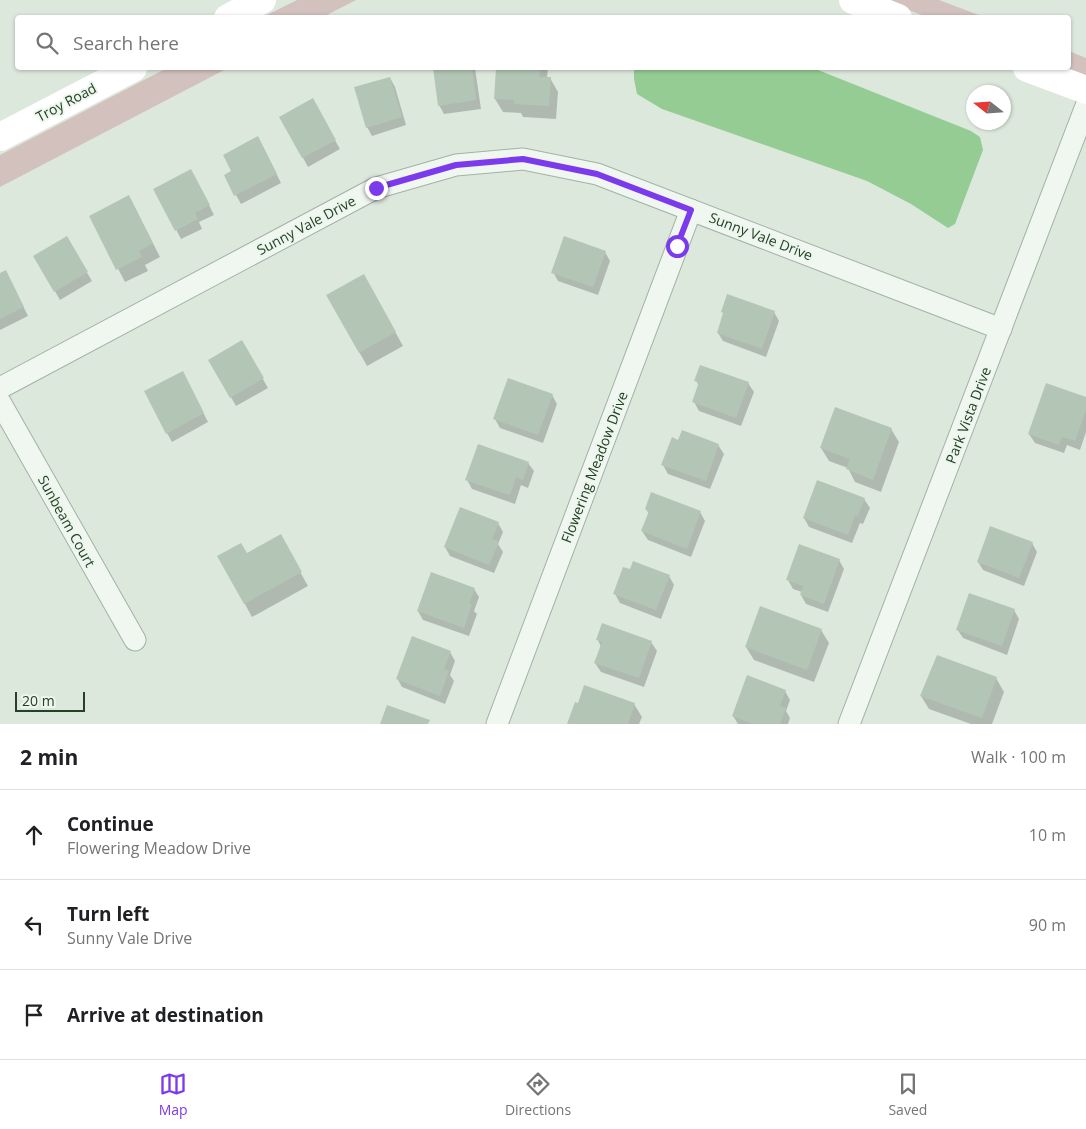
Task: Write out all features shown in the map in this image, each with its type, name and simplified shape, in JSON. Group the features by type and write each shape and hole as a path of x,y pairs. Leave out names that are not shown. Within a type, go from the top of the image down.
{"street":[{"path":"234,15 262,0"},
{"path":"853,0 890,15"},
{"name":"Troy Road","path":"0,137 129,70"},
{"path":"1032,70 1086,90"},
{"name":"Park Vista Drive","path":"850,724 1086,106"},
{"name":"Sunny Vale Drive","path":"0,388 376,188 456,165 523,159 597,174 1001,329"},
{"name":"Flowering Meadow Drive","path":"497,724 691,210"},
{"name":"Sunbeam Court","path":"0,402 134,640"}],"shaded area":[{"path":"297,0 356,0 327,15 267,15"},
{"path":"882,0 939,0 979,15 922,15"},
{"path":"1071,52 1086,58 1086,78 1064,70 1071,70"},
{"path":"163,70 224,70 0,187 0,155"},
{"path":"634,70 818,70 971,131 980,137 983,150 955,224 948,228 911,204 867,181 662,109 637,94"}],"building":[{"path":"433,70 472,70 476,100 438,106"},
{"path":"496,70 540,70 539,77 551,77 549,106 514,104 514,100 494,99"},
{"path":"390,77 402,117 366,128 354,87"},
{"path":"313,98 336,140 302,158 279,117"},
{"path":"258,136 277,174 234,196 224,175 231,171 223,155"},
{"path":"191,169 210,205 195,213 198,219 175,231 153,189"},
{"path":"129,195 153,243 139,251 142,257 116,270 89,216"},
{"path":"67,236 88,272 54,292 33,256"},
{"path":"564,236 606,251 593,287 551,273"},
{"path":"6,270 24,307 0,319 0,273"},
{"path":"364,274 396,332 359,353 326,295"},
{"path":"727,294 775,311 762,349 717,333"},
{"path":"242,340 264,378 230,398 208,360"},
{"path":"700,365 749,382 736,418 692,402 699,382 694,381"},
{"path":"183,371 204,413 166,434 144,391"},
{"path":"508,378 553,394 538,435 493,419"},
{"path":"1046,383 1086,397 1086,410 1075,441 1062,437 1059,445 1028,434"},
{"path":"835,407 892,428 873,480 846,469 850,459 820,448"},
{"path":"682,430 719,444 706,481 661,465 672,437 678,440"},
{"path":"478,444 529,462 523,480 516,477 510,495 465,480"},
{"path":"817,480 865,498 858,516 855,515 848,535 803,518"},
{"path":"651,492 701,511 687,549 641,531 649,511 645,509"},
{"path":"460,507 499,522 492,539 499,542 489,565 444,547"},
{"path":"990,526 1033,542 1019,578 977,562"},
{"path":"281,534 302,572 244,604 217,556 241,543 247,553"},
{"path":"799,544 840,559 824,604 800,595 803,586 786,580"},
{"path":"633,561 670,575 656,610 613,594 623,567 630,569"},
{"path":"431,572 475,588 469,604 472,604 464,628 417,611"},
{"path":"969,593 1015,609 1002,646 956,630"},
{"path":"760,606 822,629 807,670 745,647"},
{"path":"602,623 652,641 639,678 594,663 602,642 596,640"},
{"path":"412,636 451,651 444,669 449,671 440,696 396,679"},
{"path":"937,655 997,677 982,718 920,696"},
{"path":"747,675 786,690 780,706 786,708 780,724 753,724 732,716"},
{"path":"584,685 635,703 628,724 567,724 575,702 578,703"},
{"path":"387,705 430,720 428,724 380,724"}],"route":[{"path":"376,188 456,165 523,159 597,174 691,210 677,246"}]}
